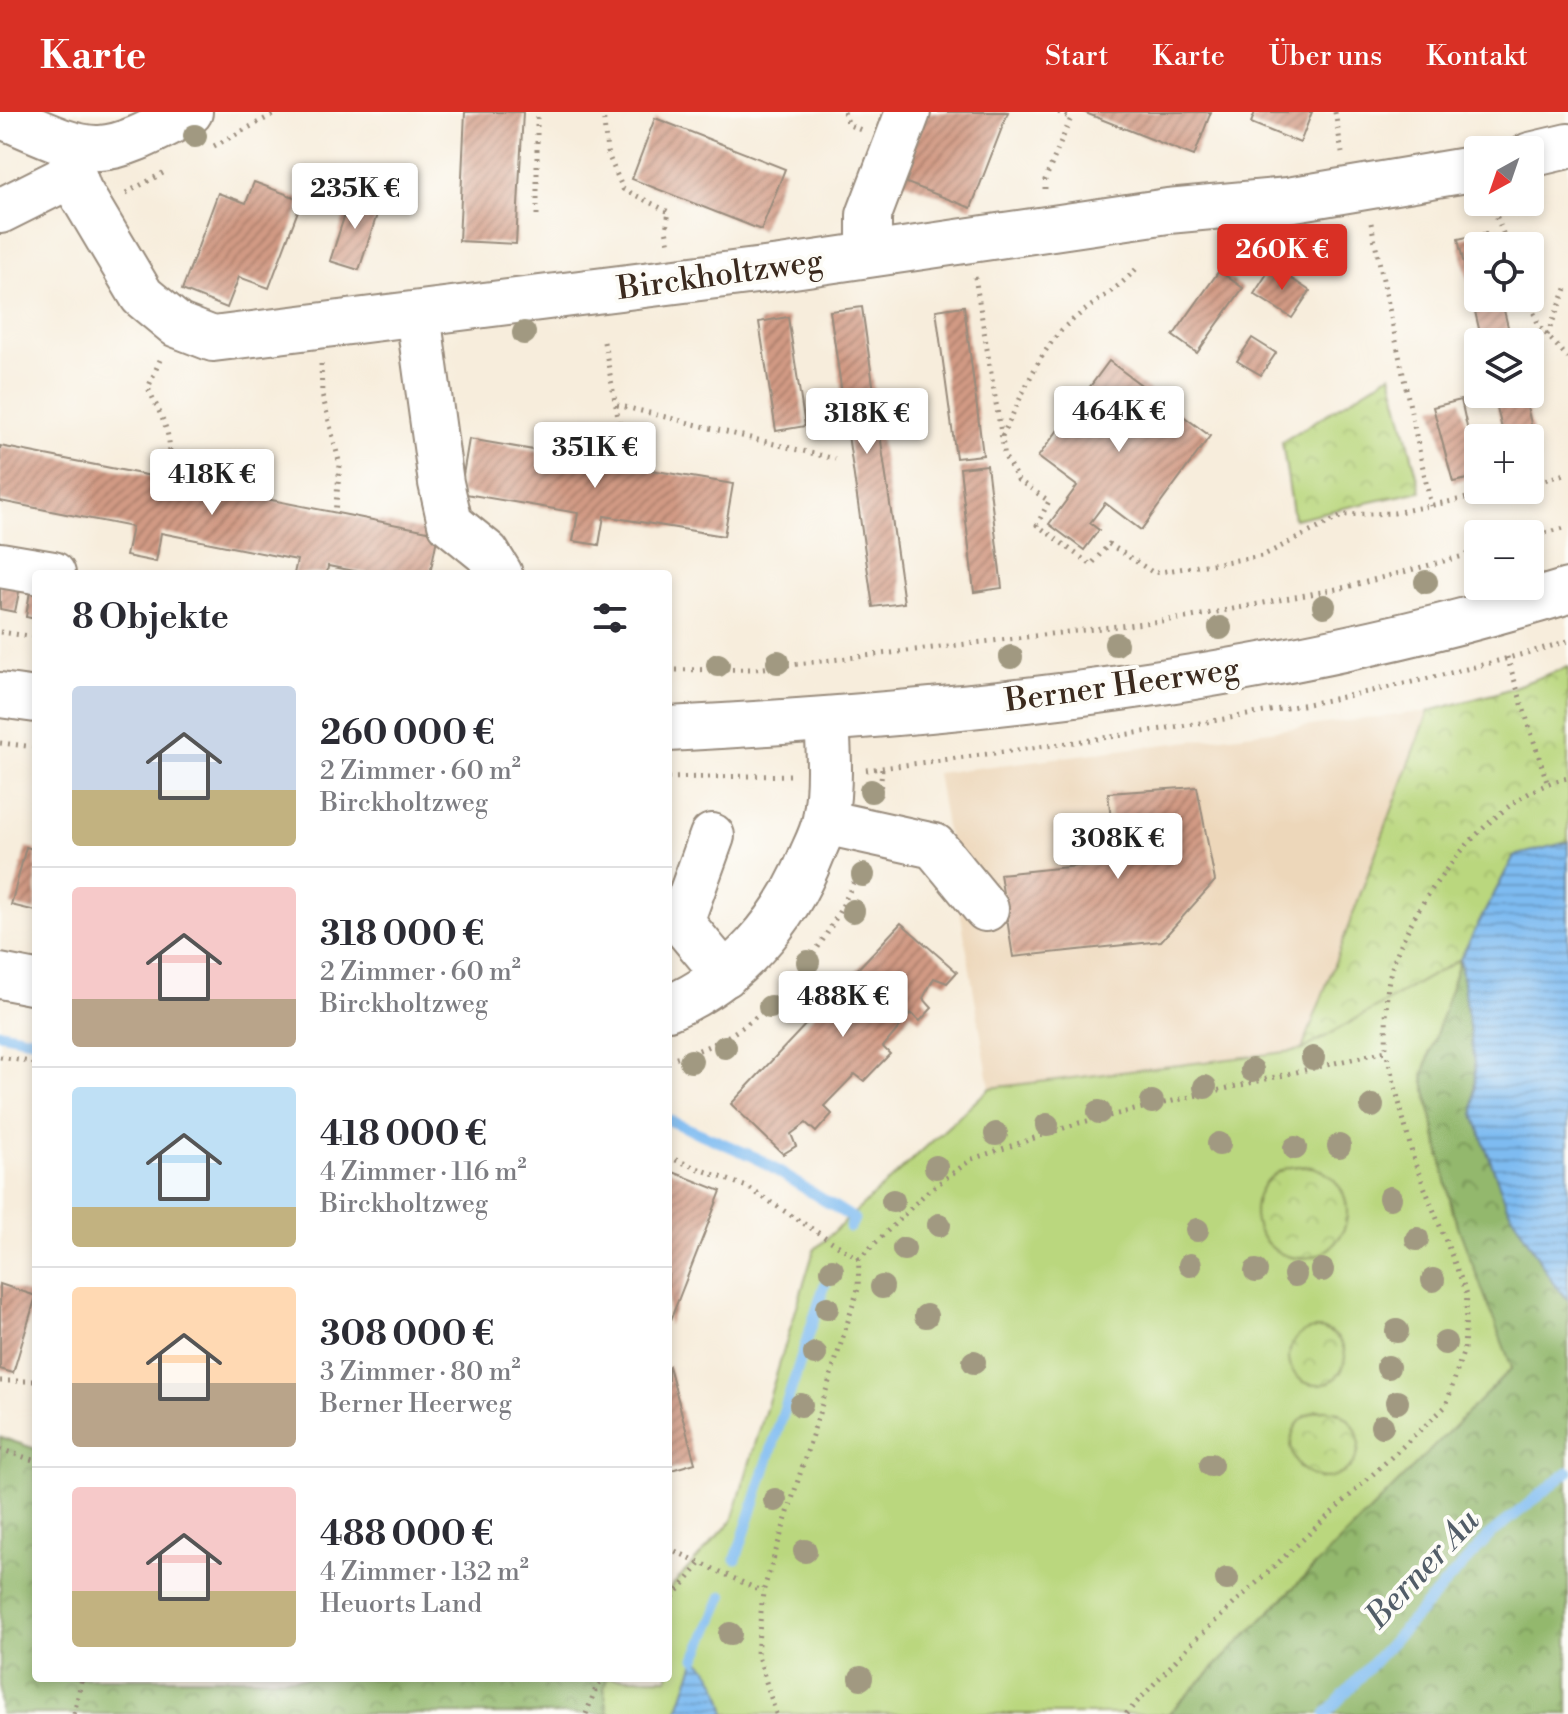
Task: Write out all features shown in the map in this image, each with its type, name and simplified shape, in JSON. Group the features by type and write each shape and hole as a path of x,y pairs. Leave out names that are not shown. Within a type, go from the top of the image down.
{"street":[{"path":"0,211 72,160 93,150 120,147 190,112"},
{"path":"869,254 869,215 908,112"},
{"path":"0,115 72,160"},
{"path":"1544,152 1568,146"},
{"name":"Birckholtzweg","path":"72,160 142,296 159,313 213,339 675,282 1168,211 1288,200 1464,170"},
{"path":"418,314 441,483 450,523 487,553 498,570"},
{"path":"0,565 32,570"},
{"name":"Berner Heerweg","path":"672,729 827,720 1097,693 1203,677 1494,614 1568,591"},
{"path":"0,695 32,699"},
{"path":"672,1006 697,996 725,975 767,932 799,887 825,822 829,774 827,720"},
{"path":"825,822 934,846 986,909"},
{"path":"712,836 681,922 725,975"},
{"path":"0,976 32,982"}],"path":[{"path":"537,112 537,215"},
{"path":"603,112 607,152 623,189 669,212 666,229 675,282"},
{"path":"1047,228 1045,180 1071,118 1058,112"},
{"path":"1370,218 1431,506"},
{"path":"973,265 1005,457 1018,480 1049,501 1037,525 1091,565 1109,544 1154,573 1262,556 1344,515 1394,513 1464,499"},
{"path":"1002,437 1051,343 1069,323 1116,291 1137,268"},
{"path":"1547,335 1568,284"},
{"path":"1534,312 1539,326 1568,358"},
{"path":"604,342 627,466"},
{"path":"167,349 152,371 148,388 168,426 172,452 167,479"},
{"path":"321,351 322,394 340,465 335,513"},
{"path":"617,405 835,459"},
{"path":"1544,480 1568,473"},
{"path":"1544,533 1568,527"},
{"path":"672,670 755,669 1186,618 1347,587 1464,556"},
{"path":"1494,614 1547,782"},
{"path":"0,632 32,636"},
{"path":"0,743 32,747"},
{"path":"672,778 793,775"},
{"path":"1126,1714 1193,1642 1446,1406 1464,1349 1467,1294 1414,1161 1386,1051 1390,972 1423,898 1471,838 1547,782 1568,778"},
{"path":"776,1714 757,1653 763,1592 858,1289 859,1259 927,1192 972,1159 1079,1123 1386,1051"},
{"path":"0,1057 32,1062"},
{"path":"672,1159 747,1187 859,1259"},
{"path":"0,1381 32,1381"},
{"path":"0,1449 32,1460"},
{"path":"672,1550 763,1592"},
{"path":"672,1598 701,1563"},
{"path":"74,1714 81,1682"},
{"path":"586,1714 601,1682"}],"shaded area":[{"path":"1429,711 1302,1050 990,1088 937,773"}],"green space":[{"path":"1391,374 1421,491 1294,519 1282,442"},
{"path":"1568,667 1568,842 1514,856 1460,959 1302,1050 1429,711 1497,693"},
{"path":"1460,959 1423,1076 1453,1213 1513,1368 1168,1714 726,1714 722,1698 697,1658 677,1714 608,1714 606,1682 672,1682 672,1586 732,1521 814,1250 990,1088 1302,1050","holes":["1322,1170 1343,1192 1302,1259 1278,1249 1262,1229 1258,1205 1266,1181","1331,1332 1344,1347 1341,1372 1319,1385 1303,1381","1316,1410 1339,1412 1320,1479 1299,1468 1290,1446"]},
{"path":"1460,959 1475,1070 1474,1115 1507,1206 1553,1283 1568,1300 1568,1714 1168,1714 1512,1368 1453,1213 1423,1076"},
{"path":"1301,1166 1319,1169 1334,1179 1344,1194 1347,1212 1344,1230 1334,1245 1319,1255 1301,1258 1283,1255 1268,1245 1258,1230 1255,1212 1258,1194 1268,1179 1283,1169"},
{"path":"1317,1329 1337,1337 1345,1357 1337,1377 1317,1385 1297,1377 1289,1357 1297,1337"},
{"path":"1318,1410 1332,1410 1344,1415 1354,1425 1359,1444 1354,1463 1344,1473 1332,1478 1318,1478 1306,1473 1296,1463 1291,1451 1291,1437 1296,1425 1306,1415"},
{"path":"0,1437 32,1448 32,1682 606,1682 608,1714 0,1714"}],"water":[{"path":"1568,842 1568,1300 1553,1283 1507,1206 1474,1115 1475,1070 1460,959 1514,856"},
{"path":"696,1658 713,1676 726,1714 677,1714"}],"building":[{"path":"465,112 523,112 516,244 459,241"},
{"path":"926,112 1008,112 971,208 899,180"},
{"path":"1083,112 1211,112 1194,156"},
{"path":"1255,112 1312,112 1300,143 1251,123"},
{"path":"655,118 785,169 761,230 632,179"},
{"path":"254,182 302,200 269,288 239,277 227,308 182,290 218,193 246,203"},
{"path":"352,192 381,202 359,270 330,261"},
{"path":"1464,238 1464,265 1458,239"},
{"path":"1272,266 1310,291 1292,318 1254,294"},
{"path":"1219,271 1243,288 1197,353 1173,336"},
{"path":"964,306 983,455 956,458 936,310"},
{"path":"862,307 904,603 873,607 830,311"},
{"path":"1475,312 1504,312 1508,328 1479,328"},
{"path":"788,317 805,426 776,431 759,322"},
{"path":"1252,338 1276,353 1261,375 1237,361"},
{"path":"1109,361 1210,436 1141,530 1105,503 1090,523 1099,530 1084,550 1049,524 1077,486 1038,457"},
{"path":"1461,400 1466,424 1464,480 1453,482 1433,407"},
{"path":"1497,408 1527,408 1531,424 1501,424"},
{"path":"469,439 733,484 724,536 604,516 599,545 573,541 578,513 460,493"},
{"path":"0,446 438,533 431,570 349,570 328,566 328,570 295,570 297,560 161,533 156,562 126,556 132,527 0,501"},
{"path":"987,465 1002,588 974,592 960,468"},
{"path":"0,583 20,587 15,612 0,609"},
{"path":"30,591 32,591 32,618 26,617"},
{"path":"1197,787 1215,881 1161,941 1013,957 1000,874 1116,862 1108,793"},
{"path":"26,847 32,849 32,910 11,905"},
{"path":"901,923 957,972 947,983 934,978 923,998 932,1008 920,1021 911,1013 883,1047 890,1054 864,1081 855,1074 824,1106 832,1114 816,1132 806,1123 791,1134 796,1146 783,1154 731,1104"},
{"path":"672,1172 721,1191 672,1316"},
{"path":"0,1284 32,1295 32,1309 13,1373 0,1369"},
{"path":"672,1377 695,1463 672,1470"}],"waterway":[{"path":"0,1033 32,1039"},
{"path":"672,1122 755,1157 854,1219 850,1227"},
{"path":"736,1559 827,1278"},
{"name":"Berner Au","path":"1326,1714 1490,1535 1568,1472"},
{"path":"696,1658 723,1596"}]}
